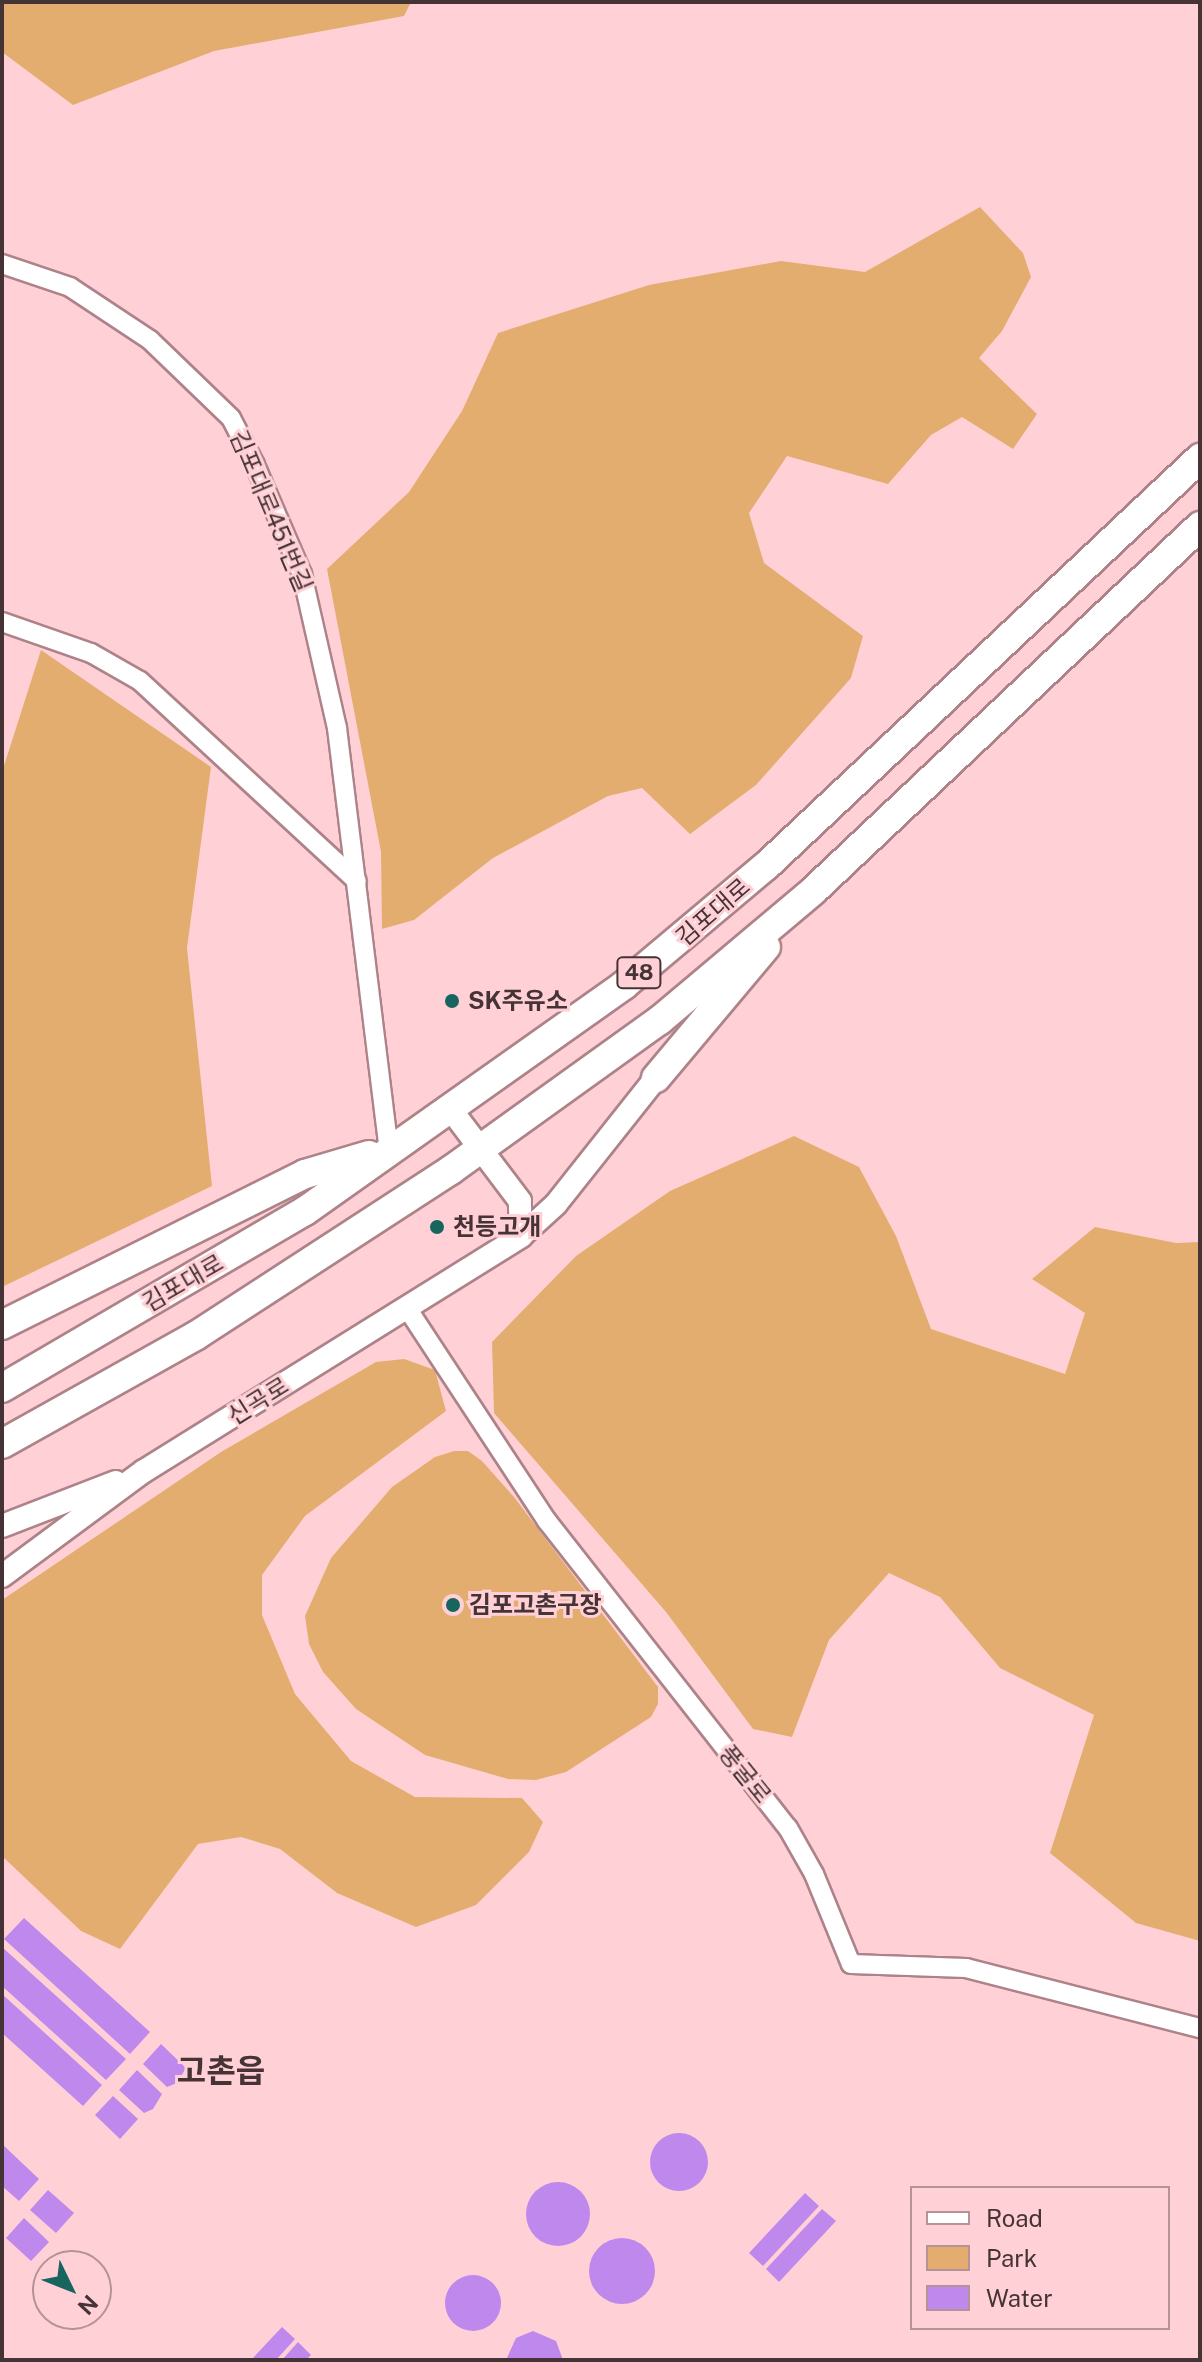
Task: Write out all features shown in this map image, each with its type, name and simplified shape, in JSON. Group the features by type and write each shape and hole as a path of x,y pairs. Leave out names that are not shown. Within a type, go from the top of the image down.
{"main road":[{"name":"김포대로","path":"2,1388 305,1211 695,930 1200,458"},
{"name":"김포대로","path":"2,1444 197,1335 483,1146 660,1020 813,891 1200,526"},
{"path":"656,1078 813,891"},
{"path":"2,1325 305,1174 389,1150"}],"street":[{"name":"김포대로451번길","path":"2,264 48,277 121,317 184,369 240,433 302,574 337,728 389,1150"},
{"path":"1149,571 1200,537"},
{"path":"2,622 91,653 140,681 357,881"},
{"name":"신곡로","path":"2,1576 144,1471 521,1236 556,1204 656,1078"},
{"path":"449,1107 483,1146 520,1201 521,1236"},
{"name":"풍굴로","path":"407,1308 538,1509 788,1828 814,1874 851,1964 966,1968 1200,2028"},
{"path":"2,1526 144,1471"}],"green space":[{"path":"2,2 411,2 404,16 214,51 73,105 2,52"},
{"path":"980,207 1023,253 1031,277 1002,331 979,358 1037,414 1013,449 962,417 931,435 888,484 787,456 749,513 764,563 863,636 851,678 756,785 690,834 642,788 608,796 493,858 414,920 382,929 381,852 327,569 409,492 462,411 498,333 649,285 781,261 865,272"},
{"path":"41,650 211,767 187,948 212,1186 2,1287 2,772"},
{"path":"794,1136 859,1167 896,1236 931,1329 1065,1374 1085,1313 1032,1279 1095,1227 1176,1243 1200,1242 1200,1941 1136,1923 1050,1853 1094,1715 1000,1668 940,1597 889,1573 829,1640 792,1737 753,1729 666,1612 494,1413 492,1342 576,1256 670,1191"},
{"path":"404,1359 435,1370 446,1411 305,1516 262,1575 262,1615 295,1694 351,1761 415,1797 522,1798 543,1822 529,1852 476,1905 416,1927 337,1893 280,1849 241,1837 198,1844 120,1949 81,1931 2,1856 2,1600 221,1452 376,1362"},
{"name":"김포고촌구장","path":"454,1451 468,1451 482,1461 514,1497 658,1687 658,1704 651,1717 566,1772 536,1780 508,1779 425,1755 356,1709 323,1672 309,1644 305,1616 331,1558 392,1487 435,1457"}],"water":[{"path":"24,1918 150,2032 130,2054 4,1939"},
{"path":"2,1947 126,2059 106,2080 2,1986"},
{"path":"2,1994 102,2085 83,2106 2,2033"},
{"path":"161,2044 186,2068 177,2083 167,2087 143,2064"},
{"path":"137,2070 162,2094 153,2109 144,2113 119,2090"},
{"path":"113,2096 138,2119 120,2139 95,2115"},
{"path":"679,2133 690,2135 699,2142 706,2151 706,2173 699,2182 690,2189 679,2191 668,2189 659,2182 652,2173 650,2162 652,2151 659,2142 668,2135"},
{"path":"2,2144 39,2179 19,2201 2,2186"},
{"path":"552,2182 564,2182 581,2191 588,2202 588,2226 581,2237 564,2246 552,2246 540,2241 531,2232 526,2220 526,2208 531,2196 540,2187"},
{"path":"48,2190 74,2213 56,2233 30,2210"},
{"path":"805,2193 819,2206 763,2266 749,2253"},
{"path":"822,2209 836,2221 779,2282 766,2269"},
{"path":"24,2218 49,2242 41,2250 32,2250 31,2261 6,2238"},
{"path":"622,2238 645,2248 655,2271 645,2294 622,2304 599,2294 589,2271 599,2248"},
{"path":"473,2275 493,2283 501,2303 493,2323 473,2331 453,2323 445,2303 453,2283"},
{"path":"282,2327 295,2339 276,2360 251,2360"},
{"path":"533,2331 556,2341 563,2360 506,2360 516,2338"},
{"path":"298,2342 311,2355 306,2360 282,2360"}],"place":[{"name":"SK주유소","path":"452,1001"},
{"name":"천등고개","path":"437,1227"},
{"name":"김포고촌구장","path":"453,1605"}],"district":[{"name":"고촌읍","path":"221,2071"}]}
